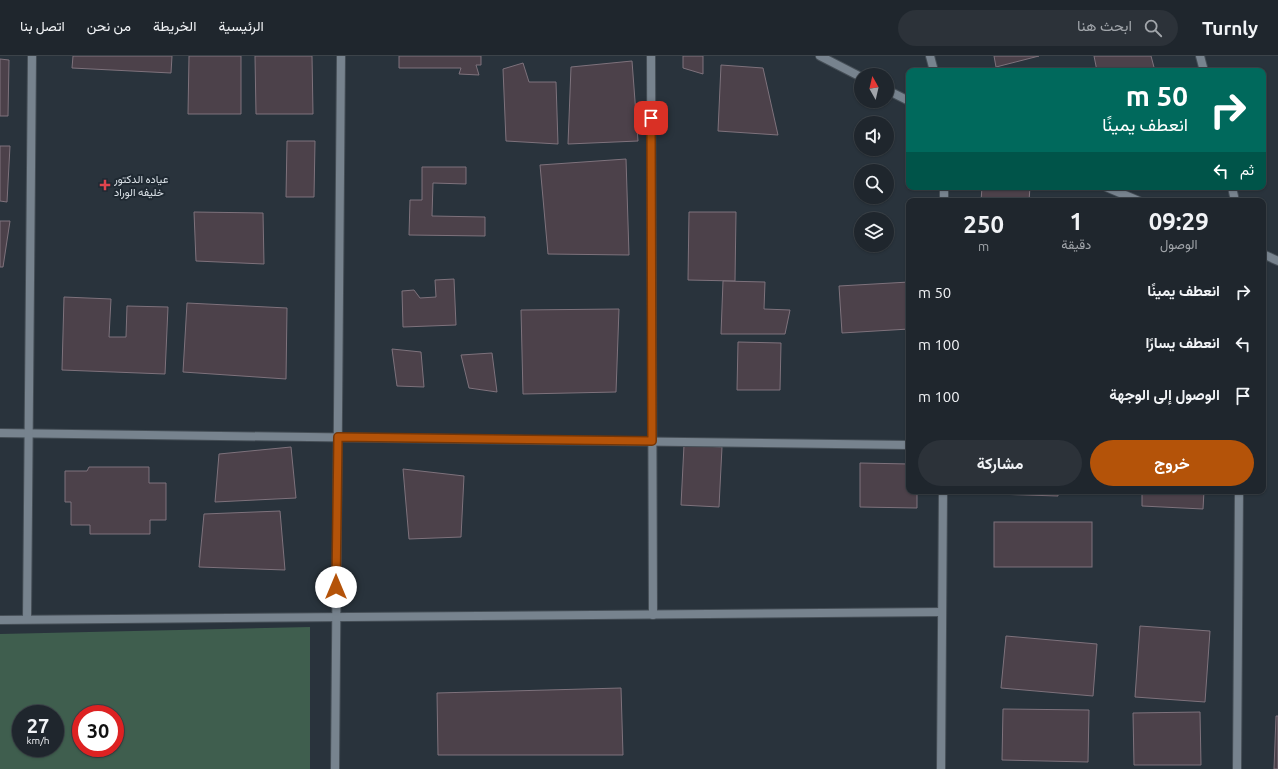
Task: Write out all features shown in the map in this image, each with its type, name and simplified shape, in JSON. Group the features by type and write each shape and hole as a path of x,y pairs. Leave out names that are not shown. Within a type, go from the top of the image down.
{"street":[{"path":"27,619 32,56"},
{"path":"335,769 341,56"},
{"path":"651,56 653,615"},
{"path":"820,56 854,73"},
{"path":"930,56 933,68"},
{"path":"1200,56 1203,68"},
{"path":"894,94 906,100"},
{"path":"1113,190 1132,198"},
{"path":"1266,255 1278,261"},
{"path":"0,433 906,445"},
{"path":"941,769 943,494"},
{"path":"1237,769 1240,494"},
{"path":"0,620 942,612"}],"green space":[{"path":"310,627 310,769 0,769 0,634"}],"building":[{"path":"73,56 172,56 171,73 72,68"},
{"path":"189,56 241,56 241,114 188,114"},
{"path":"255,56 312,56 313,114 256,114"},
{"path":"399,56 481,56 481,65 476,65 479,75 459,74 461,68 399,68"},
{"path":"683,56 703,56 703,74 683,68"},
{"path":"994,56 1039,56 996,67"},
{"path":"1094,56 1151,56 1154,68 1096,68"},
{"path":"0,59 9,60 8,116 0,116"},
{"path":"632,61 638,141 568,144 571,67"},
{"path":"523,63 529,82 556,82 558,144 506,141 503,69"},
{"path":"721,65 763,68 778,135 718,131"},
{"path":"287,141 315,141 314,197 286,197"},
{"path":"0,146 10,146 7,202 0,201"},
{"path":"626,159 629,255 548,254 540,165"},
{"path":"422,167 466,167 466,184 433,183 432,216 485,217 485,236 409,235 410,200 422,200"},
{"path":"982,190 1030,190 1029,198 981,198"},
{"path":"194,212 263,213 264,264 196,261"},
{"path":"689,212 736,212 735,281 688,280"},
{"path":"0,221 10,221 3,267 0,267"},
{"path":"454,279 456,325 403,327 402,291 414,290 420,298 436,297 435,280"},
{"path":"723,281 765,282 764,309 790,310 785,334 721,334"},
{"path":"906,282 906,329 842,333 839,286"},
{"path":"64,297 111,299 109,337 126,337 127,306 168,307 165,374 62,370"},
{"path":"187,303 287,308 286,379 183,372"},
{"path":"619,309 616,392 523,394 521,310"},
{"path":"738,342 781,343 780,390 737,390"},
{"path":"392,349 421,352 424,387 397,386"},
{"path":"492,353 497,392 469,388 461,355"},
{"path":"684,445 722,447 719,507 681,505"},
{"path":"291,447 296,498 215,502 219,454"},
{"path":"860,463 906,464 906,494 917,494 917,508 860,507"},
{"path":"89,467 149,467 149,483 166,483 166,520 150,520 150,534 90,534 90,525 71,525 71,502 65,502 65,471 87,471"},
{"path":"403,469 464,476 461,537 409,539"},
{"path":"994,494 1058,494 1058,496"},
{"path":"1142,494 1204,494 1203,509 1142,506"},
{"path":"280,511 285,570 199,567 204,514"},
{"path":"994,522 1092,522 1092,567 994,567"},
{"path":"1140,626 1210,631 1205,702 1135,697"},
{"path":"1006,636 1097,644 1093,696 1001,688"},
{"path":"621,688 623,755 438,755 437,693"},
{"path":"1003,709 1089,710 1088,762 1002,760"},
{"path":"1200,712 1201,765 1134,765 1133,713"},
{"path":"1276,716 1278,716 1278,769 1274,769"}],"place":[{"name":"عياده الدكتور خليفه الوراد","path":"105,185"}],"route":[{"path":"336,587 338,437 652,441 651,118"}]}
